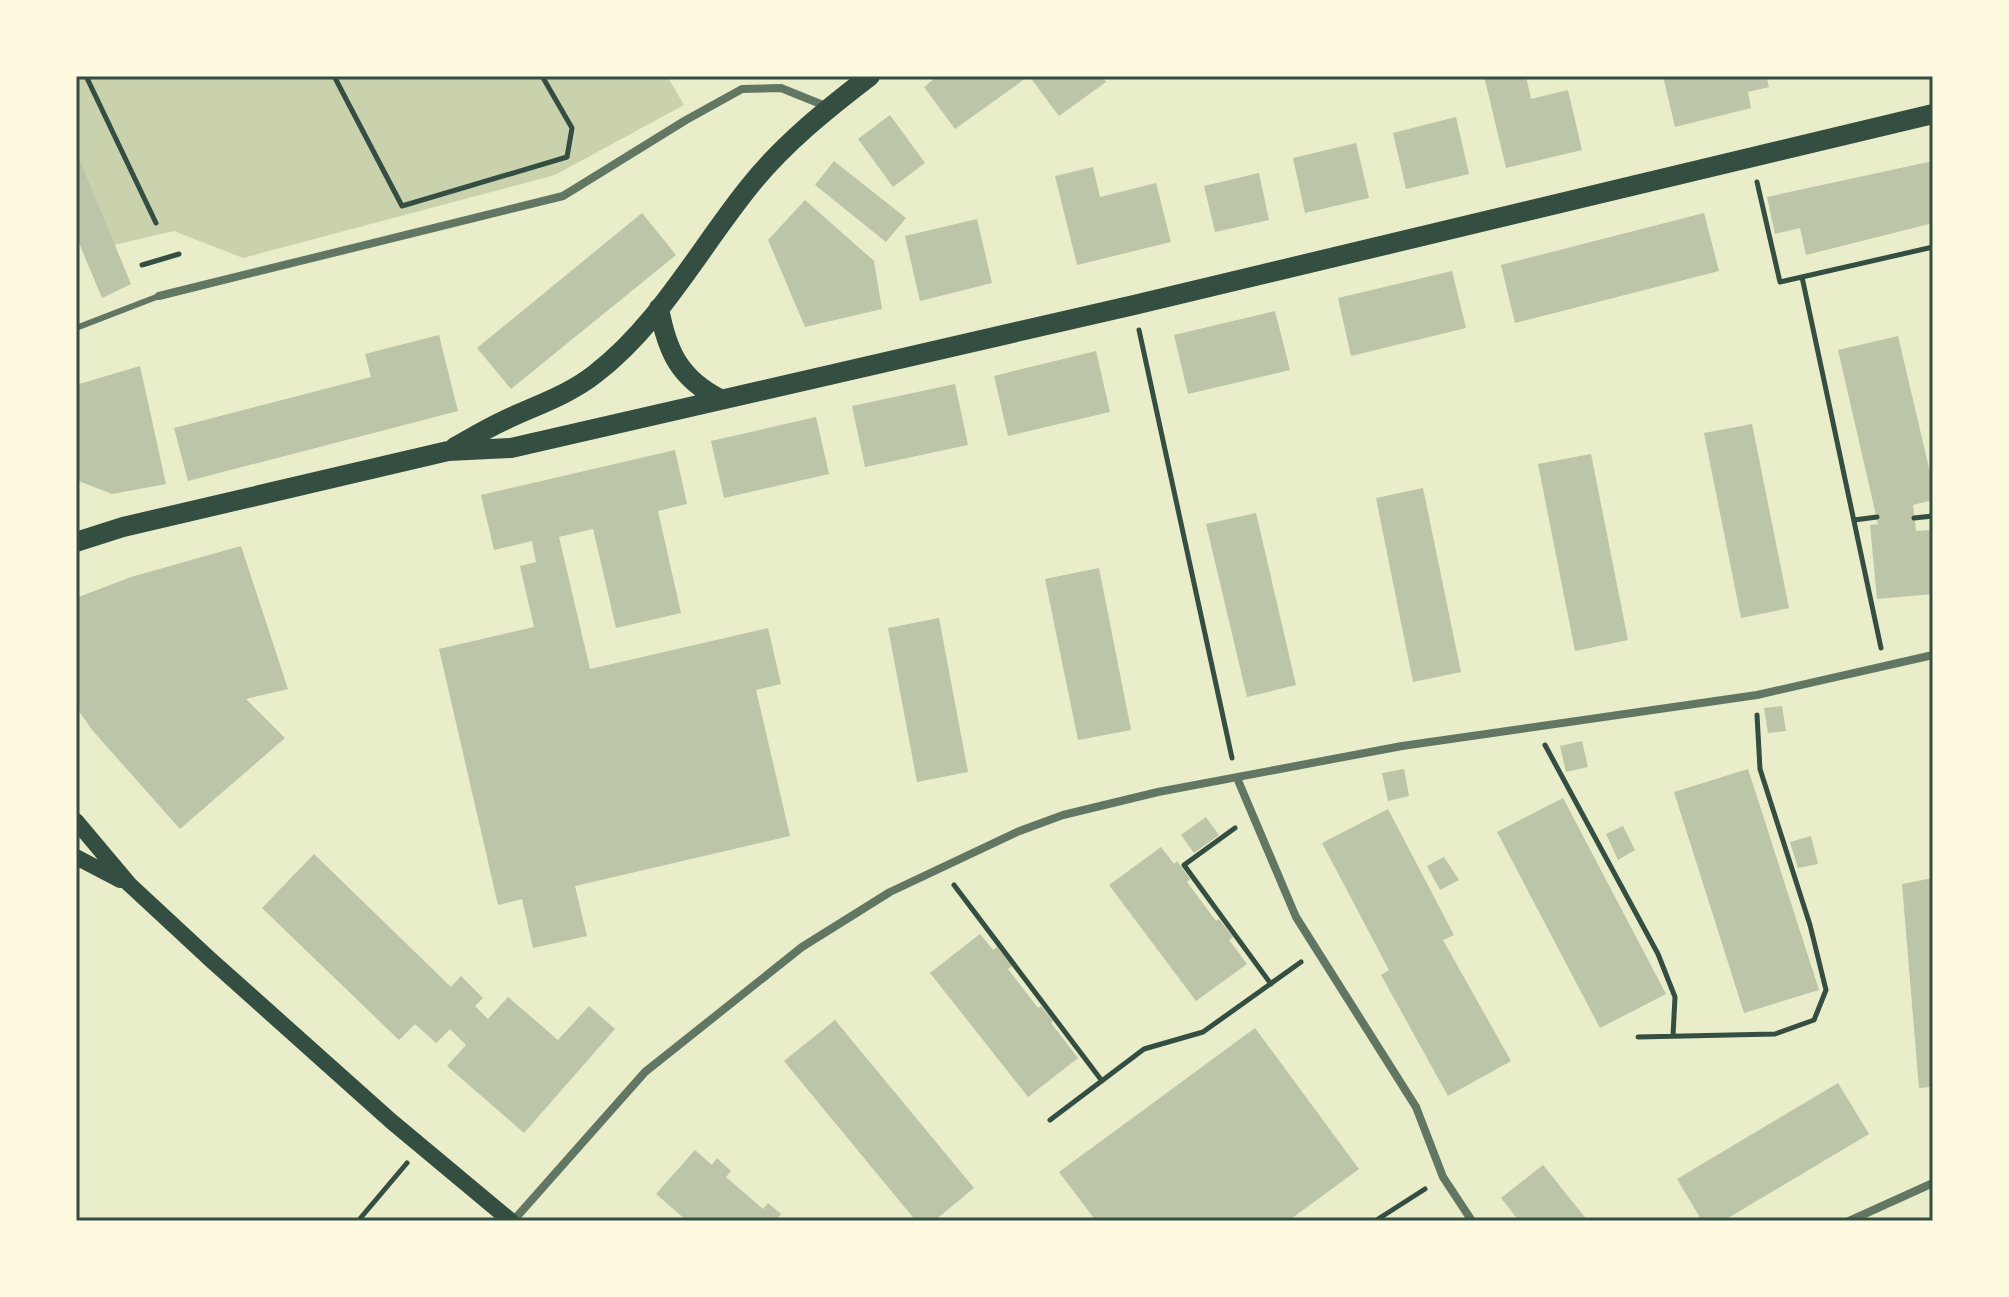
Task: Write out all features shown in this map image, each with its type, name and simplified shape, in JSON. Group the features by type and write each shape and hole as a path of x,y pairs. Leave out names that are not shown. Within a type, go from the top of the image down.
{"main road":[{"path":"448,451 586,380 630,341 659,308 757,177 786,146 870,76"},
{"path":"77,541 123,527 448,451 511,448 1134,305 1933,114"},
{"path":"659,308 668,344 687,376 700,389 720,399"},
{"path":"76,821 129,884 421,1147 512,1221"},
{"path":"76,857 129,884"}],"street":[{"path":"159,296 563,196 742,89 781,88 829,108"},
{"path":"512,1221 645,1072 802,947 890,892 1017,832 1063,815 1158,792 1402,746 1757,695 1933,655"},
{"path":"1237,778 1296,917 1416,1107 1443,1177 1472,1221"},
{"path":"1849,1221 1933,1183"}],"lane":[{"path":"76,328 159,296"}],"path":[{"path":"86,76 156,223"},
{"path":"334,76 402,206 567,157 572,128 542,76"},
{"path":"1751,158 1780,282 1933,247"},
{"path":"142,265 179,254"},
{"path":"1802,277 1885,666"},
{"path":"1134,305 1237,778"},
{"path":"1914,518 1933,516"},
{"path":"1854,520 1877,517"},
{"path":"1638,1037 1775,1034 1814,1020 1826,990 1810,925 1760,769 1757,695"},
{"path":"1535,728 1658,954 1675,997 1673,1036"},
{"path":"1253,815 1184,865 1271,984"},
{"path":"941,868 1102,1081"},
{"path":"1050,1120 1144,1049 1203,1032 1318,950"},
{"path":"358,1221 421,1147"},
{"path":"1375,1221 1443,1177"}],"green space":[{"path":"76,76 667,76 684,105 555,175 243,258 174,231 114,245 76,156"}],"building":[{"path":"938,76 1029,76 955,129 924,87"},
{"path":"1029,76 1102,76 1106,82 1059,116"},
{"path":"1484,76 1526,76 1531,99 1568,90 1582,150 1506,168"},
{"path":"1663,76 1766,76 1769,87 1748,92 1751,108 1675,127"},
{"path":"890,115 925,163 893,187 858,139"},
{"path":"1456,117 1469,174 1406,189 1393,133"},
{"path":"1356,143 1369,198 1305,213 1293,158"},
{"path":"76,151 131,284 102,298 76,236"},
{"path":"834,161 906,218 886,242 815,185"},
{"path":"1933,161 1933,223 1806,255 1800,228 1775,234 1767,197"},
{"path":"1093,167 1100,197 1156,183 1171,242 1077,265 1055,176"},
{"path":"1259,173 1269,220 1215,232 1204,186"},
{"path":"805,200 874,261 882,309 805,327 768,240"},
{"path":"642,213 676,255 511,389 477,348"},
{"path":"1704,213 1719,271 1515,323 1501,265"},
{"path":"977,219 992,283 920,301 905,236"},
{"path":"1452,271 1466,328 1351,356 1338,298"},
{"path":"1275,311 1290,370 1188,394 1174,335"},
{"path":"439,335 458,411 188,481 174,428 371,377 365,354"},
{"path":"1898,336 1933,485 1933,500 1913,505 1916,531 1933,530 1933,594 1877,599 1870,525 1878,524 1838,350"},
{"path":"1096,351 1110,412 1008,436 994,376"},
{"path":"140,366 166,484 112,494 76,480 76,385"},
{"path":"955,384 968,445 865,467 852,406"},
{"path":"816,417 829,474 724,498 711,441"},
{"path":"1752,424 1789,608 1741,618 1704,433"},
{"path":"675,450 687,504 658,511 681,613 616,628 593,529 559,537 590,669 768,628 781,684 756,690 790,836 575,886 587,936 533,948 522,899 498,905 439,649 534,627 520,566 536,562 532,541 494,550 481,495"},
{"path":"1591,454 1628,640 1575,651 1538,464"},
{"path":"1423,488 1461,672 1413,682 1376,498"},
{"path":"1256,513 1296,685 1247,697 1206,524"},
{"path":"241,546 288,689 246,699 285,738 180,829 93,731 76,707 76,598 131,577"},
{"path":"1099,568 1131,730 1078,740 1045,579"},
{"path":"939,618 968,772 917,782 888,628"},
{"path":"1782,706 1786,731 1768,733 1764,708"},
{"path":"1582,741 1588,767 1566,772 1560,746"},
{"path":"1404,769 1409,796 1388,801 1382,773"},
{"path":"1748,769 1819,990 1744,1013 1674,792"},
{"path":"1563,798 1666,994 1600,1028 1497,832"},
{"path":"1388,809 1454,935 1443,940 1511,1061 1448,1096 1381,975 1389,970 1322,843"},
{"path":"1206,817 1219,835 1194,853 1181,835"},
{"path":"1623,826 1635,850 1618,860 1606,834"},
{"path":"1811,836 1818,864 1798,868 1790,842"},
{"path":"1161,847 1174,864 1177,861 1190,879 1187,882 1216,921 1219,919 1233,937 1229,940 1247,964 1196,1001 1109,885"},
{"path":"314,854 451,987 461,976 483,998 475,1006 488,1019 508,997 558,1040 589,1006 615,1029 524,1133 447,1066 466,1045 450,1029 436,1043 415,1024 399,1040 262,908"},
{"path":"1444,857 1459,880 1440,890 1427,866"},
{"path":"1933,878 1933,1087 1919,1088 1902,884"},
{"path":"980,934 993,950 997,947 1012,966 1008,969 1038,1008 1041,1006 1053,1021 1051,1023 1078,1058 1028,1097 930,973"},
{"path":"835,1020 974,1188 934,1221 916,1221 784,1061"},
{"path":"1255,1028 1359,1169 1288,1221 1096,1221 1059,1172"},
{"path":"1838,1083 1869,1134 1723,1221 1702,1221 1677,1179"},
{"path":"695,1150 712,1165 717,1158 731,1171 726,1177 763,1209 768,1203 781,1214 775,1221 687,1221 656,1194"},
{"path":"1543,1165 1588,1221 1519,1221 1501,1198"}]}
